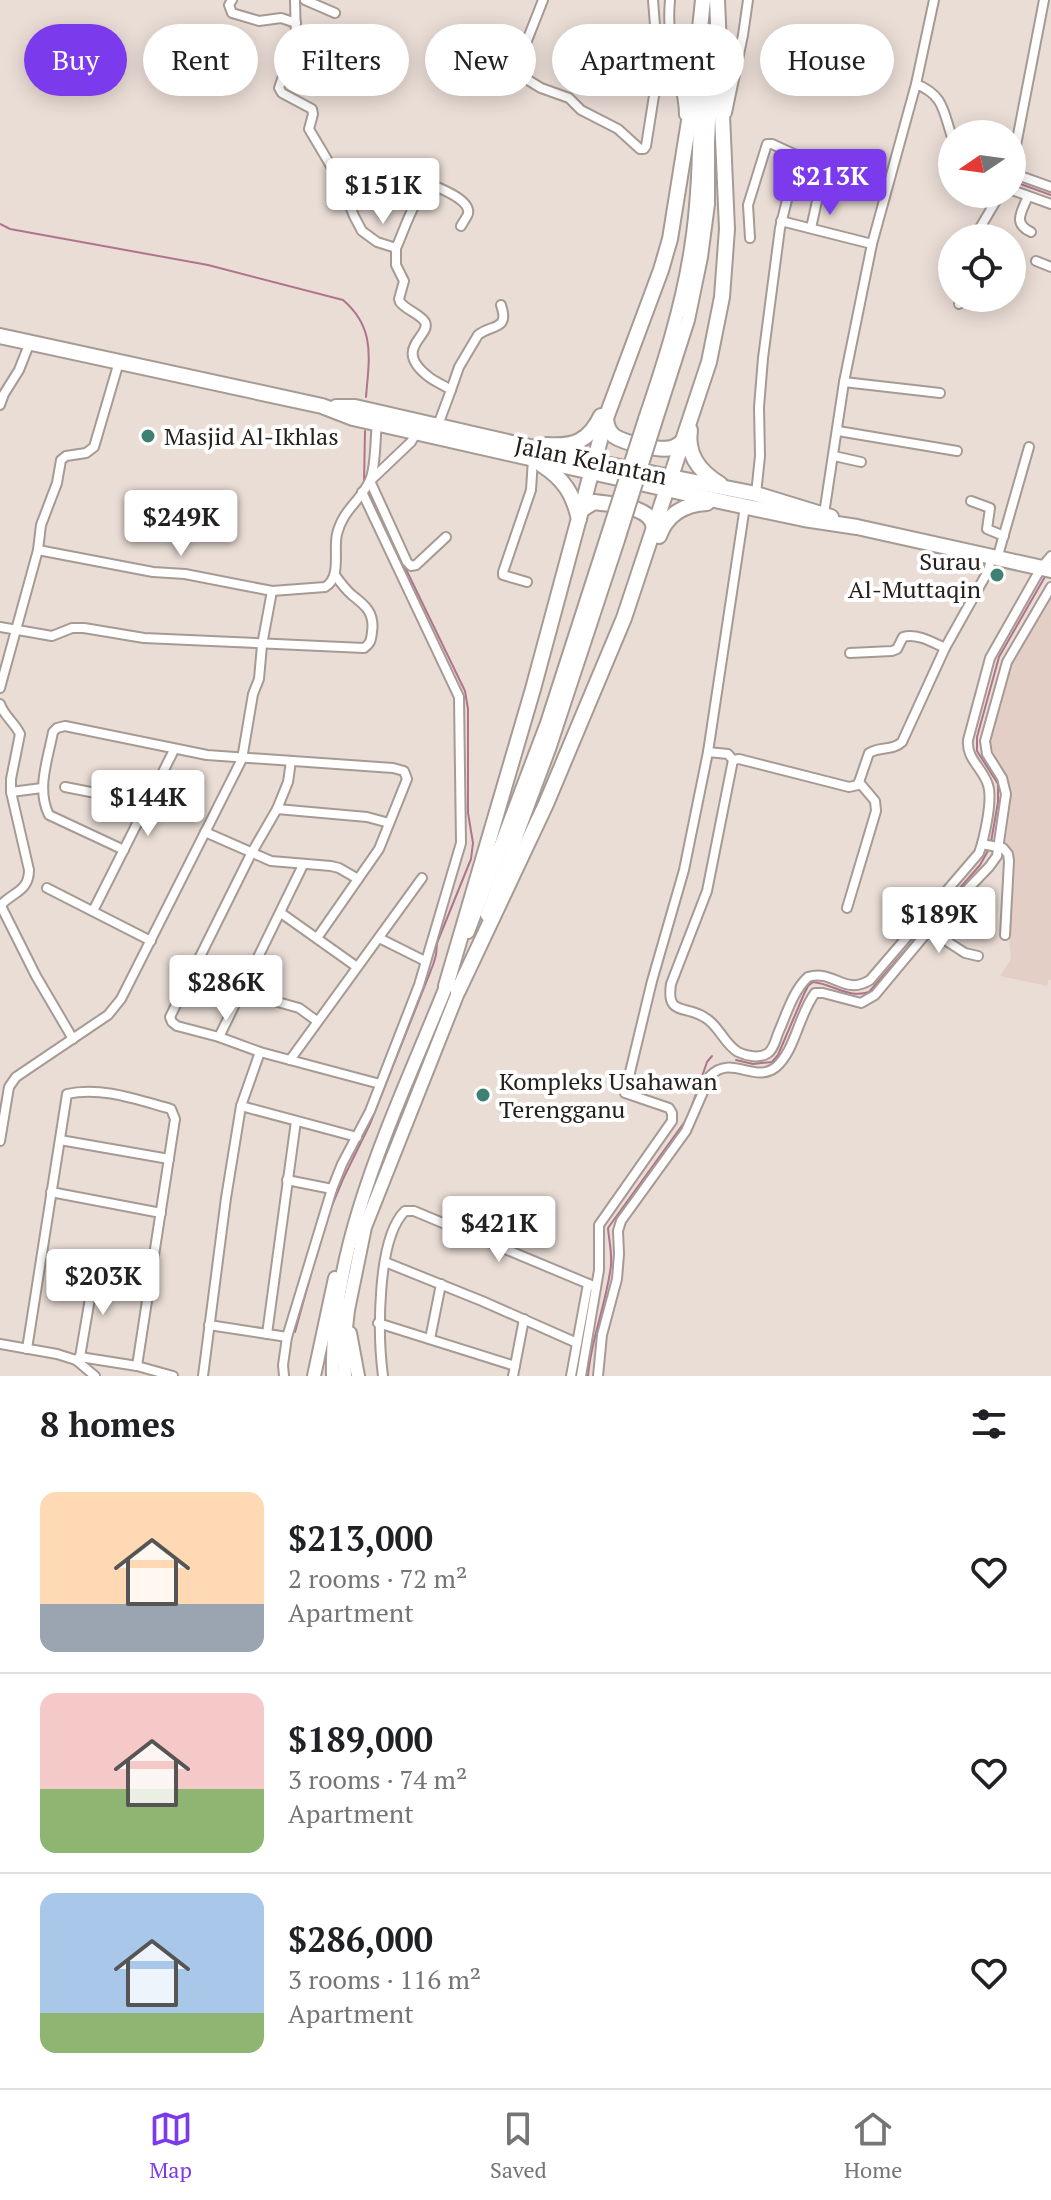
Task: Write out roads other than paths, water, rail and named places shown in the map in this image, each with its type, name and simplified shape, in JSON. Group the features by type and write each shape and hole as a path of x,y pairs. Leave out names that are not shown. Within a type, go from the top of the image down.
{"highway":[{"path":"452,988 606,418 665,254 686,144 703,0"},
{"path":"452,988 488,931 564,762 635,590 709,362 722,297 726,257 726,183 716,0"},
{"name":"Jalan Kelantan","path":"0,336 322,406 377,423 533,459 594,467"},
{"path":"515,443 561,446 576,443 590,435 614,393"},
{"path":"697,399 688,442 693,458 703,472 719,484 749,497"},
{"name":"Jalan Kelantan","path":"322,406 355,407 438,425 515,443 594,467 824,514 857,527"},
{"path":"606,418 607,428 622,440 669,449 682,442"},
{"path":"533,459 561,479 580,515"},
{"name":"Jalan Kelantan","path":"668,483 724,502 749,497 804,519 1047,566"},
{"path":"580,515 594,502 640,511 653,521 654,532"},
{"path":"635,590 667,521 683,507 724,502"}],"main road":[{"path":"314,1376 335,1279 360,1205 544,763 650,421 677,320 691,248 697,200 703,0"},
{"path":"650,421 688,320 701,257 708,204 708,142 716,0"},
{"path":"345,1376 344,1345 348,1310 365,1227 452,988"},
{"path":"333,1376 336,1316 360,1205"},
{"path":"348,1310 358,1376"}],"street":[{"path":"232,0 229,5 232,13 259,21 281,18 296,23"},
{"path":"295,0 296,39 279,88 282,93 312,109 309,129 341,183 362,231 377,242 396,248"},
{"path":"305,0 335,13"},
{"path":"543,0 517,66 518,74 541,88 569,98 581,110 618,129 640,149 646,146 656,83 653,0"},
{"path":"670,0 670,32 684,102 686,144"},
{"path":"726,183 727,112 748,0"},
{"path":"824,514 844,382 872,244 916,84 934,0"},
{"path":"1021,120 1044,0"},
{"path":"916,84 932,90 946,120"},
{"path":"750,238 748,205 765,146 770,143 798,156 887,184"},
{"path":"571,1376 600,1258 599,1225 672,1121 669,1108 625,1093 652,981 684,870 710,752 749,497 760,456 760,382 781,221 798,156"},
{"path":"811,228 825,165"},
{"path":"1026,178 1051,187"},
{"path":"451,390 428,376 416,364 412,353 414,344 426,325 423,319 400,302 404,281 396,265 396,248 418,197 429,185 465,203 468,214 461,226"},
{"path":"1031,232 1020,224 1028,196 1051,204"},
{"path":"781,221 872,244"},
{"path":"1036,261 1051,267"},
{"path":"438,425 459,367 478,335 501,323 504,314 501,305"},
{"path":"0,405 30,342"},
{"path":"0,688 38,550 41,525 57,483 61,460 66,456 86,453 94,447 119,362"},
{"path":"844,382 940,393"},
{"path":"377,423 370,481 407,562 411,566 416,565 446,537"},
{"path":"838,431 957,451"},
{"path":"38,550 272,591 325,587 335,575 340,521 370,481 411,442 417,432"},
{"path":"710,752 849,787 856,786 869,753 902,742 945,648 1004,536 1029,447"},
{"path":"834,456 861,462"},
{"path":"527,582 503,575 503,572 531,490 533,459"},
{"path":"284,1376 287,1337 332,1189 380,1084 419,985 461,843 459,697 362,492"},
{"path":"971,501 990,508 987,529 1004,536"},
{"path":"598,1376 602,1335 617,1279 621,1221 686,1131 710,1076 720,1067 727,1066 758,1072 776,1067 815,993 867,1002 997,856 991,845 988,783 967,749 968,740 990,658 1047,566"},
{"path":"0,627 52,636 72,628 84,628 144,638 359,649 369,645 373,624 371,614 335,575"},
{"path":"730,757 707,891 671,984 669,998 679,1009 699,1013 713,1022 737,1052 751,1056 767,1055 794,996 808,977 824,975 855,987 870,980 979,853 991,845 1006,794 1002,778 987,754 985,741 1007,662 1051,587"},
{"path":"0,1141 9,1087 16,1077 108,1015 121,999 242,759 253,694 259,679 272,591"},
{"path":"850,653 892,651 908,635 945,648"},
{"path":"0,704 20,734 11,788 29,870 29,881 24,888 0,906 73,1039"},
{"path":"124,850 49,815 44,806 42,788 53,732 57,728 65,726 174,750 242,759 404,771 407,779 379,849 317,938"},
{"path":"93,911 174,750"},
{"path":"291,761 288,782 277,809 251,854 170,1017 177,1026 380,1084"},
{"path":"847,908 876,811 875,801 859,782"},
{"path":"0,787 42,788"},
{"path":"65,787 147,803"},
{"path":"277,809 367,817 389,823"},
{"path":"205,832 271,861 339,868 358,879"},
{"path":"991,845 1003,848 1008,854 1005,935"},
{"path":"219,1037 303,865"},
{"path":"290,1060 422,878"},
{"path":"47,888 151,941"},
{"path":"281,913 357,967"},
{"path":"944,914 948,942 965,953 978,956"},
{"path":"379,938 425,961"},
{"path":"242,992 299,1008 317,1021"},
{"path":"727,1066 730,1045"},
{"path":"203,1376 241,1106 260,1052"},
{"path":"27,1349 67,1094 83,1090 120,1095 171,1109 175,1119 137,1366"},
{"path":"241,1106 357,1137"},
{"path":"672,1113 692,1119"},
{"path":"267,1334 296,1121"},
{"path":"60,1140 169,1159"},
{"path":"287,1180 332,1189"},
{"path":"51,1192 161,1213"},
{"path":"383,1376 378,1323 385,1262 391,1233 401,1214 409,1210 592,1286"},
{"path":"78,1358 97,1257"},
{"path":"385,1262 577,1343"},
{"path":"430,1339 441,1284"},
{"path":"581,1376 592,1286"},
{"path":"513,1376 524,1319"},
{"path":"378,1323 515,1366"},
{"path":"209,1325 287,1337"},
{"path":"0,1344 137,1366 173,1376"},
{"path":"78,1358 95,1376"}],"waterway":[{"path":"1026,186 1051,195"},
{"path":"0,224 10,229 208,265 343,300 354,311 366,333 369,357 366,397"},
{"path":"364,481 365,431"},
{"path":"328,1215 370,1124 433,965 437,943 471,859 473,843 468,813 468,709 465,691 369,493"},
{"path":"991,842 998,784 977,751 977,737 999,657 1046,575"},
{"path":"736,1060 753,1064 772,1062 778,1055 808,986 813,982 855,994 869,992 980,865 989,849"},
{"path":"690,1111 707,1062 712,1056"},
{"path":"588,1376 611,1265 608,1228 686,1120"},
{"path":"295,1332 317,1252"}],"place":[{"name":"Masjid Al-Ikhlas","path":"148,436"},
{"name":"Surau Al-Muttaqin","path":"997,575"},
{"name":"Kompleks Usahawan Terengganu","path":"483,1095"}]}
